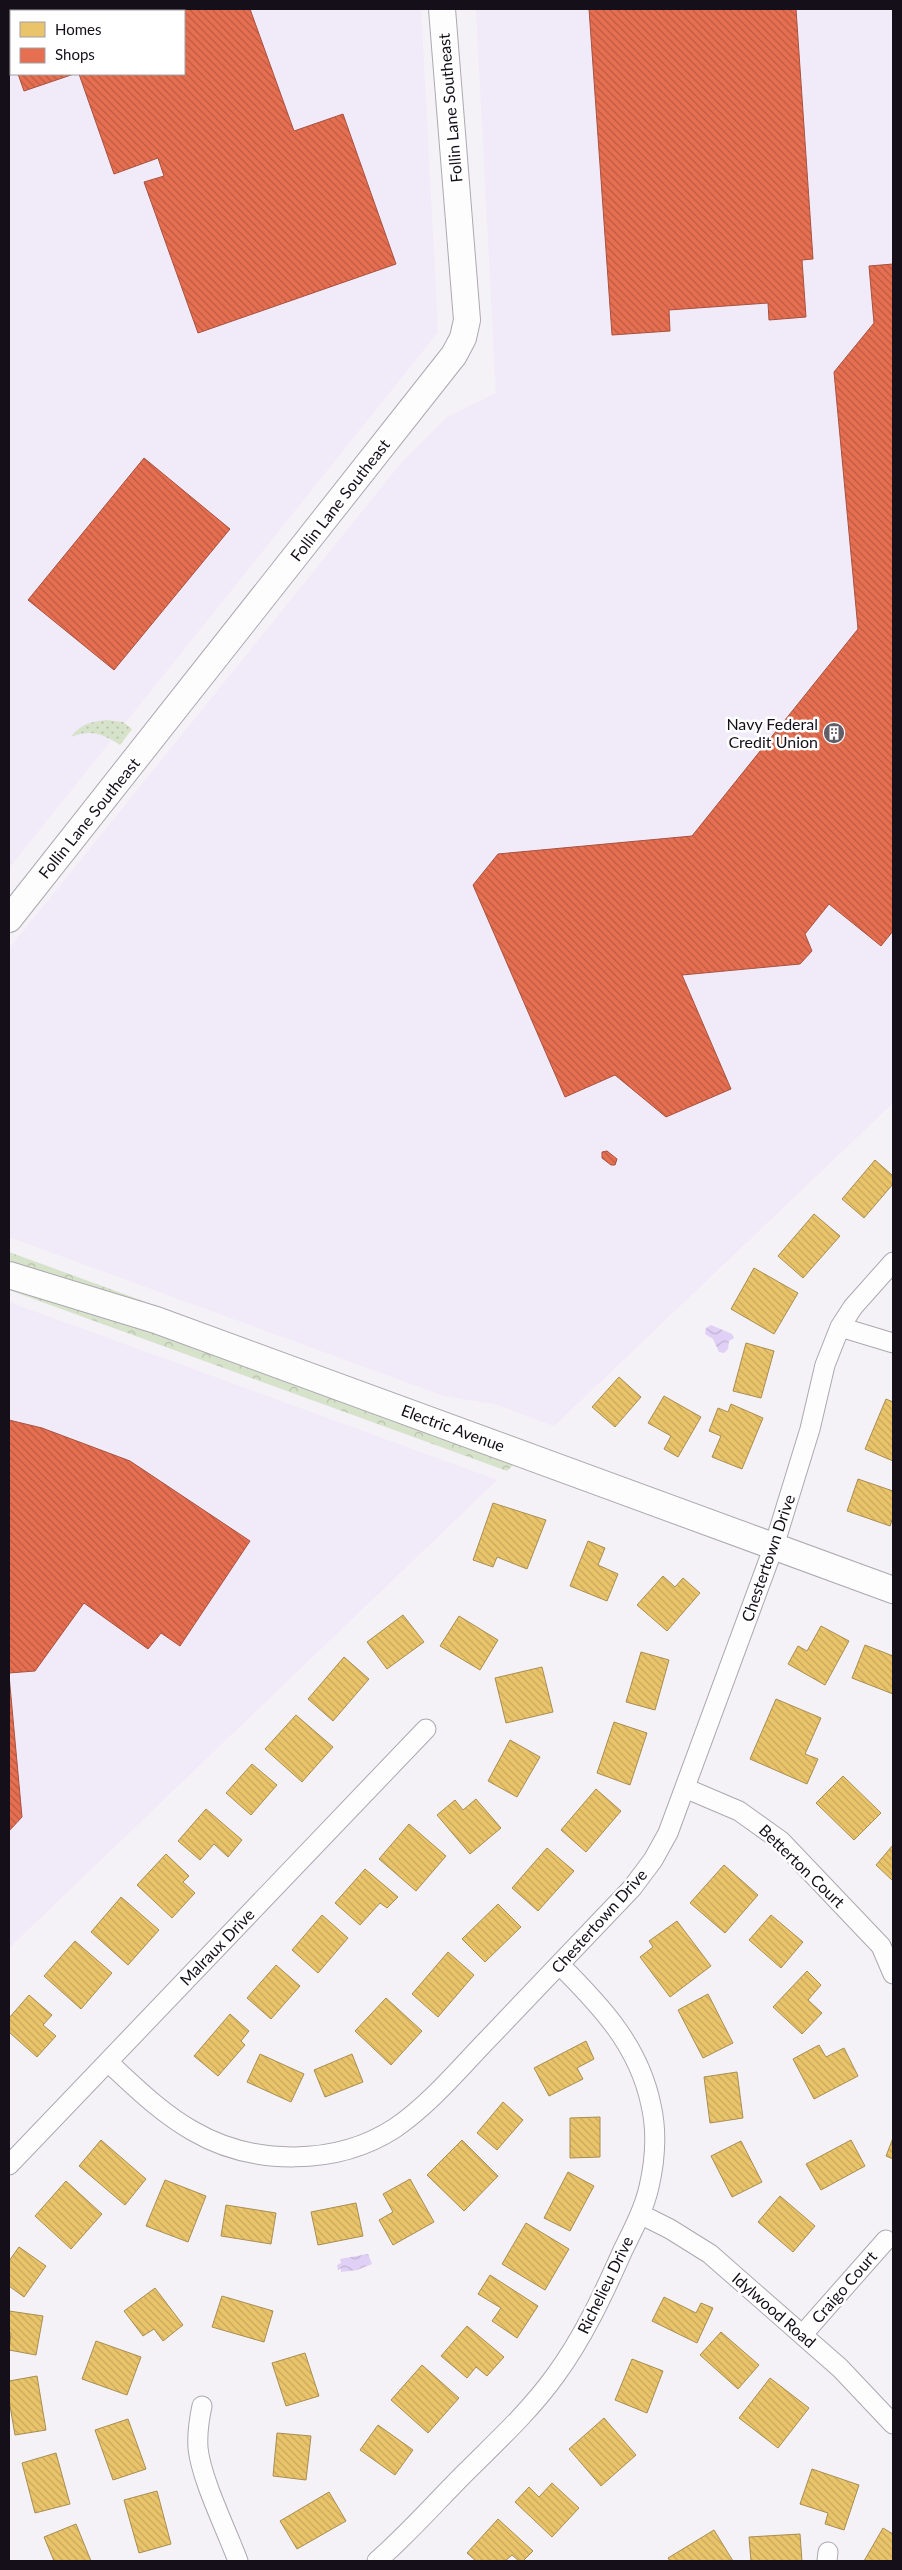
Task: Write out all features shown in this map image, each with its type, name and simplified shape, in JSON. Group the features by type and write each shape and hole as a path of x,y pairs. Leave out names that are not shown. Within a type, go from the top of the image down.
{"street":[{"name":"Follin Lane Southeast","path":"9,919 454,354 463,338 467,320 442,9"},
{"name":"Chestertown Drive","path":"108,2062 160,2109 194,2132 228,2147 259,2155 291,2157 328,2154 349,2149 396,2127 435,2094 632,1888 653,1860 668,1833 774,1546 810,1429 824,1365 840,1327 853,1307 893,1262"},
{"name":"Electric Avenue","path":"9,1275 156,1320 893,1590"},
{"path":"840,1327 893,1343"},
{"name":"Malraux Drive","path":"9,2165 426,1728"},
{"name":"Betterton Court","path":"685,1788 739,1811 781,1841 881,1946 893,1974"},
{"name":"Richelieu Drive","path":"377,2561 530,2407 556,2375 584,2329 640,2214 653,2169 655,2134 651,2104 641,2071 628,2043 608,2015 560,1965"},
{"name":"Idylwood Road","path":"640,2214 670,2229 710,2254 840,2368 893,2424"},
{"name":"Craigo Court","path":"803,2334 886,2240"},
{"path":"202,2406 198,2427 198,2449 203,2468 238,2561"}],"shaded area":[{"path":"9,9 421,9 438,332 9,868"},
{"path":"476,9 893,9 893,1103 554,1426 495,1404 444,1396 9,1237 9,949 402,462 447,417 496,393"},
{"path":"9,1302 497,1480 9,1948"}],"green space":[{"path":"106,720 123,722 132,729 120,745 108,738 90,733 71,737 86,724"},
{"path":"9,1252 535,1444 507,1471 9,1290"}],"water":[{"path":"711,1325 732,1334 734,1338 729,1341 728,1349 724,1353 719,1352 713,1339 705,1334 706,1328"},
{"path":"368,2254 372,2264 357,2270 341,2272 341,2268 338,2270 337,2265 341,2263 340,2259"}],"building: Homes":[{"path":"875,1160 893,1176 893,1184 864,1218 842,1199"},
{"path":"814,1214 840,1236 803,1278 778,1256"},
{"path":"754,1268 798,1293 774,1334 731,1309"},
{"path":"746,1343 774,1351 761,1398 733,1391"},
{"path":"619,1377 641,1397 615,1427 592,1407"},
{"path":"664,1396 701,1417 678,1457 664,1449 671,1436 648,1423"},
{"path":"886,1399 893,1402 893,1461 865,1449"},
{"path":"731,1404 763,1418 742,1469 712,1457 721,1436 709,1431 718,1408 728,1412"},
{"path":"858,1479 893,1491 893,1517 890,1526 847,1511"},
{"path":"493,1503 546,1520 527,1569 497,1557 493,1567 473,1560"},
{"path":"588,1541 605,1548 598,1565 618,1574 607,1601 570,1586"},
{"path":"663,1576 675,1587 683,1578 700,1593 667,1631 637,1605"},
{"path":"403,1615 424,1642 387,1669 367,1642"},
{"path":"459,1616 498,1640 480,1670 440,1646"},
{"path":"821,1626 849,1641 825,1685 788,1664 798,1646 807,1651"},
{"path":"865,1645 893,1656 893,1694 852,1678"},
{"path":"641,1652 669,1660 655,1710 626,1702"},
{"path":"344,1657 369,1679 333,1721 308,1699"},
{"path":"542,1667 553,1712 506,1723 495,1678"},
{"path":"776,1699 821,1718 805,1754 818,1759 807,1784 750,1759"},
{"path":"296,1715 333,1747 302,1782 265,1749"},
{"path":"614,1722 647,1733 630,1785 597,1773"},
{"path":"510,1740 540,1757 517,1797 488,1781"},
{"path":"252,1764 277,1785 251,1815 226,1793"},
{"path":"843,1776 881,1813 854,1840 816,1803"},
{"path":"596,1789 621,1811 586,1852 561,1830"},
{"path":"476,1799 501,1828 470,1854 437,1815 455,1800 463,1810"},
{"path":"206,1809 242,1840 228,1857 214,1844 200,1860 178,1841"},
{"path":"409,1824 446,1856 416,1891 379,1859"},
{"path":"893,1845 893,1881 876,1865"},
{"path":"547,1848 574,1871 538,1911 512,1888"},
{"path":"166,1854 189,1876 183,1882 195,1893 172,1918 137,1885"},
{"path":"724,1865 758,1895 725,1933 690,1903"},
{"path":"365,1869 398,1897 387,1908 380,1903 360,1925 335,1903"},
{"path":"121,1897 159,1930 128,1965 91,1932"},
{"path":"498,1904 521,1927 485,1962 462,1939"},
{"path":"322,1915 348,1938 318,1973 292,1950"},
{"path":"771,1915 803,1942 781,1968 749,1940"},
{"path":"677,1921 711,1966 670,1997 640,1957 653,1947 649,1941"},
{"path":"75,1941 112,1973 81,2009 44,1976"},
{"path":"448,1952 474,1975 438,2017 412,1994"},
{"path":"276,1965 300,1986 271,2019 247,1998"},
{"path":"807,1971 821,1985 808,2000 822,2013 802,2034 773,2007"},
{"path":"708,1994 733,2043 703,2058 678,2010"},
{"path":"29,1995 52,2015 43,2025 56,2036 37,2057 9,2032 9,2018"},
{"path":"386,1998 422,2031 391,2065 355,2031"},
{"path":"230,2014 249,2031 241,2041 245,2045 218,2076 194,2056"},
{"path":"586,2041 594,2059 577,2068 583,2079 549,2096 534,2068"},
{"path":"819,2045 826,2057 844,2048 858,2076 814,2099 793,2059"},
{"path":"260,2054 304,2074 291,2102 247,2082"},
{"path":"352,2054 363,2082 325,2097 314,2070"},
{"path":"737,2072 743,2118 710,2123 704,2077"},
{"path":"503,2102 523,2120 497,2150 477,2133"},
{"path":"600,2117 600,2157 570,2158 570,2118"},
{"path":"893,2138 893,2159 886,2156"},
{"path":"101,2140 146,2179 125,2205 79,2166"},
{"path":"462,2140 498,2176 464,2211 427,2175"},
{"path":"851,2140 865,2166 821,2190 806,2164"},
{"path":"741,2141 762,2182 732,2197 711,2156"},
{"path":"568,2172 594,2186 570,2231 544,2218"},
{"path":"410,2179 434,2222 393,2245 379,2220 393,2212 383,2194"},
{"path":"165,2180 206,2196 188,2242 146,2226"},
{"path":"66,2181 102,2214 71,2249 35,2216"},
{"path":"780,2196 815,2226 793,2252 758,2222"},
{"path":"356,2203 363,2236 318,2245 311,2212"},
{"path":"226,2205 276,2213 271,2244 221,2236"},
{"path":"526,2223 569,2249 545,2290 502,2264"},
{"path":"19,2247 46,2266 24,2297 9,2286 9,2261"},
{"path":"490,2275 538,2306 517,2338 492,2321 501,2308 478,2294"},
{"path":"155,2288 183,2325 163,2341 154,2329 143,2336 124,2311"},
{"path":"222,2296 273,2311 264,2342 212,2327"},
{"path":"664,2297 696,2313 701,2303 713,2308 697,2343 652,2321"},
{"path":"9,2311 43,2316 36,2355 9,2350 11,2333 9,2333"},
{"path":"467,2326 504,2357 487,2376 476,2367 467,2378 441,2356"},
{"path":"721,2332 759,2365 738,2389 700,2355"},
{"path":"96,2341 141,2357 127,2395 82,2379"},
{"path":"305,2353 319,2396 286,2406 272,2363"},
{"path":"632,2359 663,2371 647,2413 615,2400"},
{"path":"422,2365 459,2398 428,2433 391,2400"},
{"path":"37,2376 46,2430 15,2435 9,2400 9,2381"},
{"path":"770,2378 809,2408 778,2448 739,2418"},
{"path":"604,2418 636,2455 601,2486 569,2449"},
{"path":"128,2419 146,2469 113,2480 95,2430"},
{"path":"378,2425 413,2450 395,2475 360,2450"},
{"path":"277,2433 311,2436 306,2480 273,2476"},
{"path":"56,2453 70,2504 35,2513 22,2463"},
{"path":"812,2469 859,2485 844,2530 825,2524 828,2513 800,2504"},
{"path":"552,2483 579,2508 552,2537 515,2502 529,2487 539,2497"},
{"path":"157,2491 171,2544 139,2553 124,2500"},
{"path":"329,2492 346,2521 297,2549 280,2521"},
{"path":"498,2519 533,2551 523,2561 519,2561 512,2555 505,2561 476,2561 467,2553"},
{"path":"76,2524 91,2561 54,2561 44,2537"},
{"path":"883,2528 893,2534 893,2561 864,2561"},
{"path":"714,2530 733,2561 670,2561 668,2558"},
{"path":"800,2534 802,2561 751,2561 749,2537"}],"building: Shops":[{"path":"163,9 164,10 128,10"},
{"path":"250,9 294,131 343,114 396,264 198,333 144,182 164,176 158,158 114,174 79,75 185,75 185,10 179,10"},
{"path":"589,9 796,9 813,259 802,260 806,317 769,320 768,303 669,310 670,331 612,335"},
{"path":"18,75 71,75 24,91"},
{"name":"Navy Federal Credit Union","path":"893,264 893,931 881,946 829,904 805,934 812,951 800,964 682,975 731,1089 666,1117 615,1075 565,1097 473,885 498,854 692,836 858,629 834,372 874,323 869,266"},
{"path":"144,458 230,529 114,670 28,600"},
{"path":"607,1151 617,1159 615,1165 611,1165 602,1158 602,1152"},
{"path":"9,1420 42,1428 130,1461 250,1541 180,1646 161,1633 148,1649 84,1603 35,1671 9,1673"},
{"path":"9,1675 22,1817 9,1831"}],"place":[{"name":"Navy Federal Credit Union","path":"834,733"}]}
